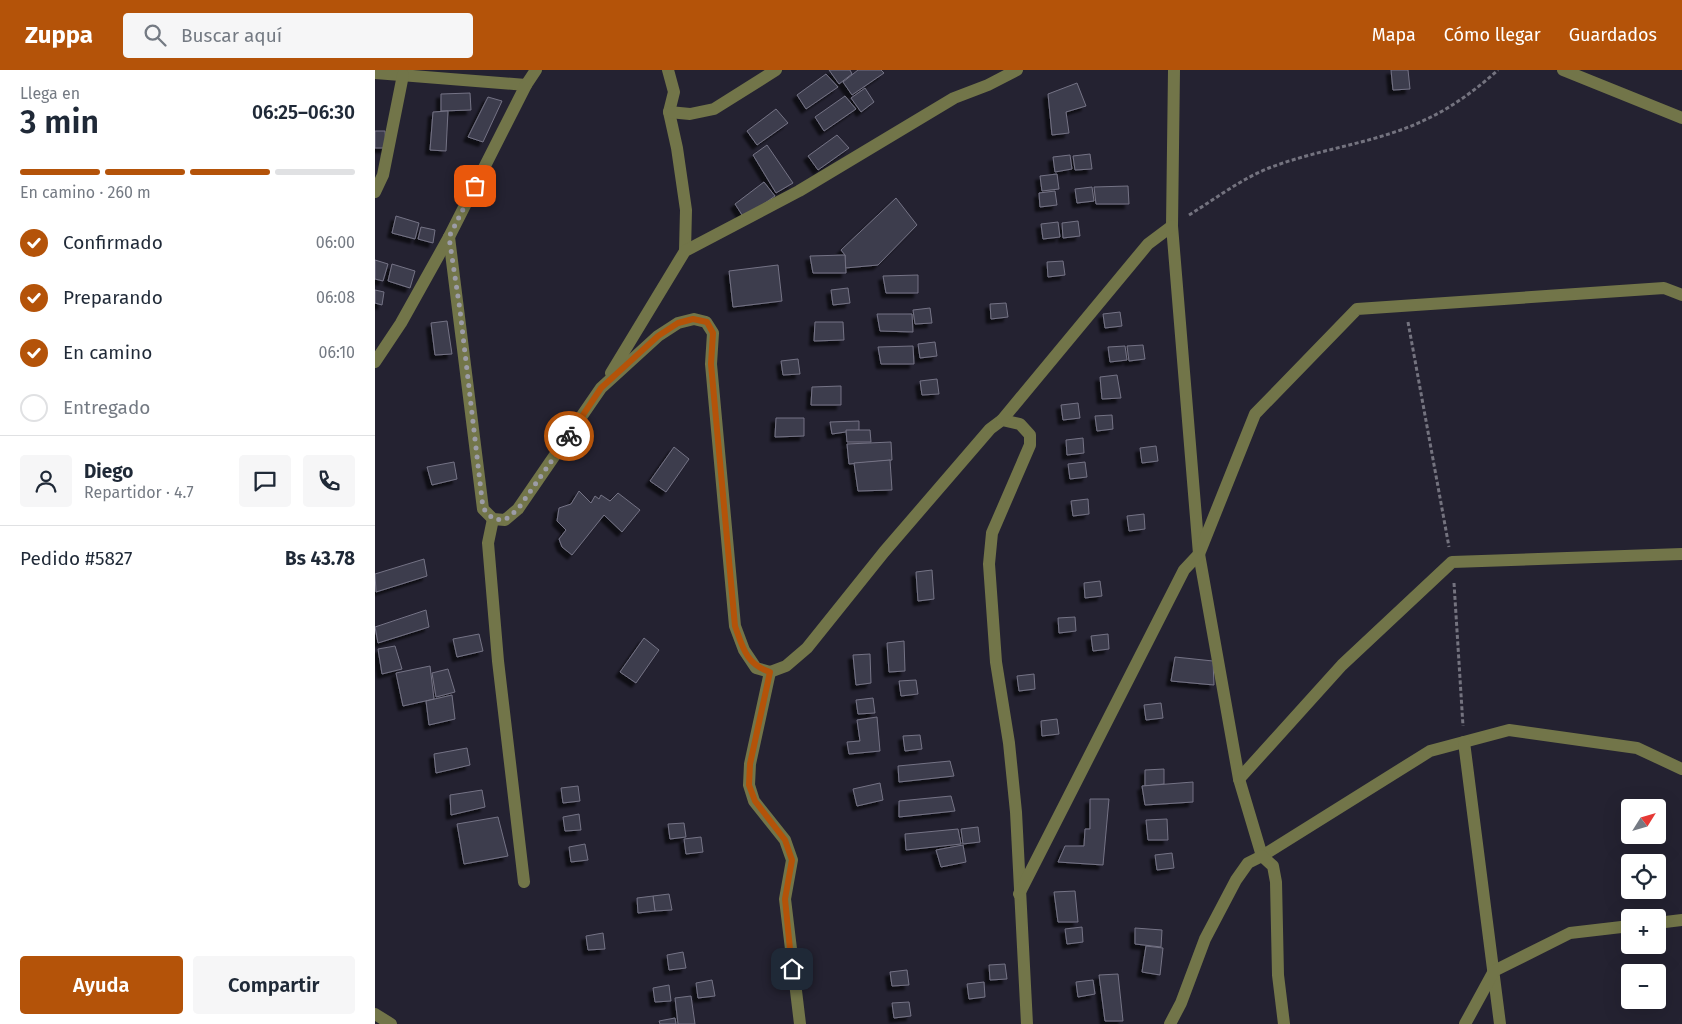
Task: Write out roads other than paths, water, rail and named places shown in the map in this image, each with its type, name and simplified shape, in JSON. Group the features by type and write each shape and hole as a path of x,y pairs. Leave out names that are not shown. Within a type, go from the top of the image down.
{"street":[{"path":"375,362 401,323 449,237 526,85 536,70"},
{"path":"449,237 460,310 483,508 493,519 505,520 518,509 601,388 685,250 686,210 677,148 669,112 674,92 668,70"},
{"path":"669,112 690,114 715,109 776,70"},
{"path":"685,250 799,192 953,98 988,85 1017,70"},
{"path":"1174,70 1172,226 1199,554 1239,779 1262,856 1273,866 1276,882 1278,975 1284,1024"},
{"path":"1563,70 1682,118"},
{"path":"375,73 526,85"},
{"path":"375,192 383,175 403,75"},
{"path":"601,388 658,336 678,323 693,319 707,322 713,333 711,364 735,626 744,650 756,668 770,672 786,666 807,648 884,552 990,429 1002,420 1148,244 1172,226"},
{"path":"1019,894 1184,570 1199,554 1255,414 1357,309 1664,288 1682,295"},
{"path":"1002,420 1020,424 1030,435 1030,446 992,533 989,564 996,662 1009,743 1016,812 1027,1024"},
{"path":"493,519 487,543 498,660 524,882"},
{"path":"1239,779 1342,665 1452,562 1682,554"},
{"path":"770,672 750,764 749,785 755,801 785,840 792,860 785,899 799,1024"},
{"path":"1170,1024 1181,1003 1205,939 1236,880 1248,863 1430,751 1509,730 1637,748 1682,769"},
{"path":"1464,742 1500,1024"},
{"path":"1666,922 1682,920"},
{"path":"1465,1024 1494,971 1570,933 1621,927"},
{"path":"375,1014 391,1024"}]}
